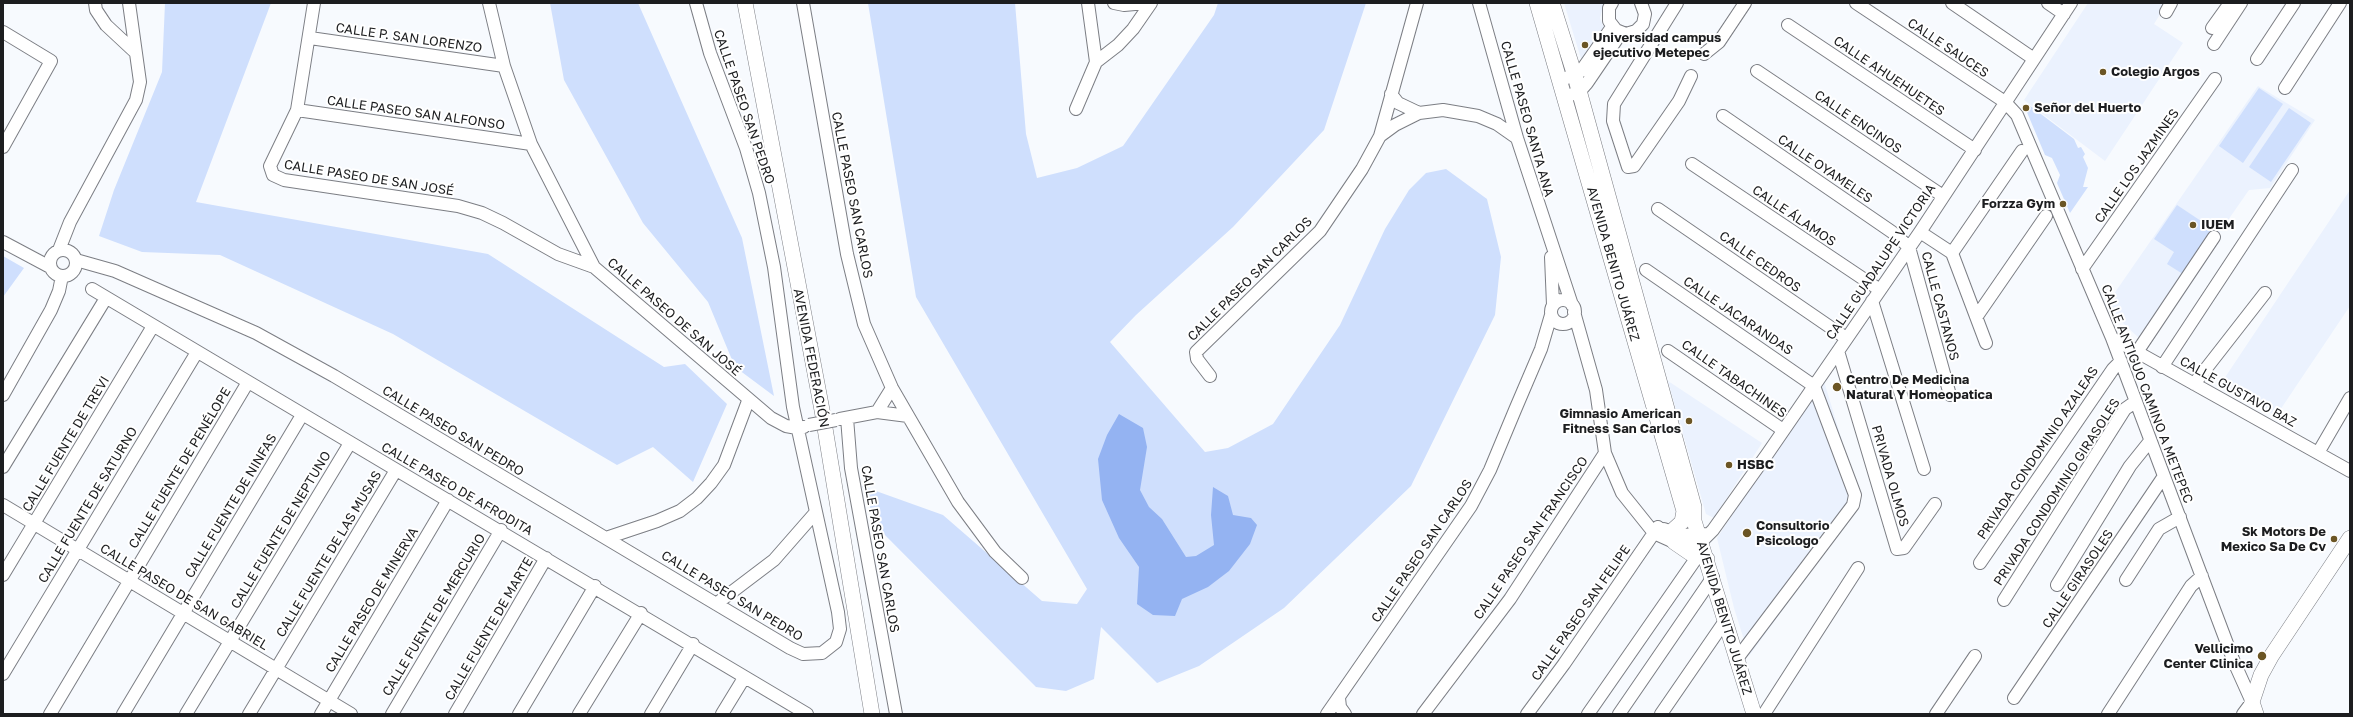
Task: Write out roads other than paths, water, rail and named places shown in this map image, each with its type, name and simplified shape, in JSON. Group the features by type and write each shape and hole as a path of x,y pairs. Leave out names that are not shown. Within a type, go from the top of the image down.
{"main road":[{"name":"AVENIDA FEDERACIÓN","path":"745,3 822,410 872,714"},
{"name":"AVENIDA BENITO JUÁREZ","path":"1537,3 1560,81 1572,94"},
{"name":"AVENIDA BENITO JUÁREZ","path":"1552,3 1575,76 1572,94 1699,538 1713,577 1736,660 1754,714"},
{"path":"1662,532 1682,522 1699,538"},
{"path":"1662,532 1699,538"},
{"path":"2254,708 2255,688 2272,655 2350,538"}],"street":[{"path":"95,3 96,10 106,25 135,52"},
{"path":"50,267 52,255 59,250 70,222 136,100 140,82 129,3"},
{"path":"297,110 310,38 314,3"},
{"path":"489,3 504,66 531,144 594,267"},
{"name":"CALLE PASEO SAN PEDRO","path":"76,260 115,271 256,333 334,376 798,652 816,655 828,649 836,642 840,629 797,428 774,267 759,193 746,148 710,54 696,3"},
{"name":"CALLE PASEO SAN CARLOS","path":"803,3 847,254 864,324 892,388 970,520 996,552 1022,578"},
{"path":"1088,3 1096,62"},
{"path":"1114,3 1124,5 1146,3"},
{"path":"1076,109 1096,62 1128,34 1151,3"},
{"name":"CALLE PASEO SAN CARLOS","path":"1210,376 1197,359 1196,352 1320,231 1362,169 1380,136 1416,3"},
{"name":"CALLE PASEO SANTA ANA","path":"1480,3 1517,138 1573,309 1596,390 1605,453 1622,493 1631,508 1662,532"},
{"path":"1612,3 1608,14 1616,30"},
{"path":"1641,3 1645,19"},
{"path":"1677,3 1664,21 1658,35 1647,48 1614,104 1612,112 1626,165 1628,167 1634,166 1679,101 1691,76"},
{"path":"1704,54 1719,42 1745,3"},
{"name":"CALLE SAUCES","path":"1856,3 2005,102"},
{"path":"1952,3 2034,59"},
{"path":"2048,3 2064,14"},
{"name":"CALLE GUADALUPE VICTORIA","path":"1588,714 1699,538 1784,430 1920,232 2071,3"},
{"path":"2212,28 2230,3"},
{"path":"2214,44 2240,3"},
{"path":"2257,59 2294,3"},
{"path":"2285,88 2340,3"},
{"path":"1636,31 1645,19"},
{"path":"1645,19 1664,21"},
{"name":"CALLE AHUEHUETES","path":"1788,25 1975,150"},
{"path":"1560,81 1575,76 1584,68 1616,30"},
{"path":"1616,30 1636,31"},
{"path":"1572,94 1587,83 1616,30"},
{"path":"1636,31 1647,48"},
{"path":"3,32 51,61 3,147"},
{"name":"CALLE P. SAN LORENZO","path":"310,38 504,66"},
{"name":"CALLE ENCINOS","path":"1757,71 1943,196"},
{"name":"CALLE LOS JAZMINES","path":"2082,269 2215,79"},
{"path":"1391,94 1398,103 1419,112 1458,111 1478,116 1497,124 1517,138"},
{"name":"CALLE ANTIGUO CAMINO A METEPEC","path":"2005,102 2013,110 2020,122 2112,338 2234,662 2254,708"},
{"name":"CALLE PASEO DE SAN JOSÉ","path":"297,110 270,166 273,175 284,180 458,206 482,213 558,254 594,267 748,400 778,423 797,428"},
{"name":"CALLE PASEO SAN ALFONSO","path":"297,110 531,144"},
{"path":"1380,136 1395,125 1419,112"},
{"name":"CALLE OYAMELES","path":"1723,116 1892,232 1909,247"},
{"path":"1952,253 2022,151"},
{"name":"CALLE ÁLAMOS","path":"1692,164 1880,290"},
{"path":"2162,366 2292,170"},
{"name":"CALLE CEDROS","path":"1658,210 1846,338"},
{"path":"1977,316 2046,216"},
{"path":"1920,232 1952,253 1986,343"},
{"path":"2137,352 2214,237"},
{"path":"3,242 50,267 57,274 62,276"},
{"name":"CALLE PASEO SANTA ANA","path":"1550,242 1557,316 1586,355"},
{"name":"CALLE CASTANOS","path":"1909,247 1950,395"},
{"path":"59,250 68,250 76,260 74,270 62,276"},
{"name":"CALLE JACARANDAS","path":"1646,270 1814,386"},
{"path":"3,395 51,310 59,291 62,276"},
{"name":"CALLE PASEO DE AFRODITA","path":"92,289 302,415 501,530 693,644 788,710 807,714"},
{"path":"2194,384 2265,293"},
{"path":"3,467 106,298"},
{"path":"1557,316 1561,300 1573,309"},
{"path":"1872,301 1924,469"},
{"name":"CALLE PASEO SAN CARLOS","path":"1328,714 1471,506 1490,470 1540,349 1557,316 1572,319 1573,309"},
{"name":"CALLE FUENTE DE TREVI","path":"3,576 153,326"},
{"name":"CALLE GUSTAVO BAZ","path":"2112,338 2350,471"},
{"name":"PRIVADA OLMOS","path":"1838,350 1897,549 1901,550 1904,548 1934,504"},
{"name":"CALLE TABACHINES","path":"1668,351 1784,430"},
{"name":"CALLE FUENTE DE SATURNO","path":"3,674 197,352"},
{"name":"PRIVADA CONDOMINIO AZALEAS","path":"1980,563 2113,369 2121,361"},
{"name":"CALLE FUENTE DE PENÉLOPE","path":"50,714 248,382"},
{"path":"1736,660 1855,502 1855,495 1814,386"},
{"path":"877,412 892,388"},
{"path":"2318,453 2350,398"},
{"path":"606,538 657,521 680,511 697,498 711,483 724,465 748,400"},
{"name":"PRIVADA CONDOMINIO GIRASOLES","path":"2004,600 2125,409 2135,402"},
{"path":"797,428 877,412 908,416"},
{"name":"CALLE FUENTE DE NINFAS","path":"123,714 302,415"},
{"name":"CALLE PASEO SAN CARLOS","path":"841,419 896,714"},
{"path":"2057,585 2130,466 2150,440"},
{"name":"CALLE FUENTE DE NEPTUNO","path":"186,714 350,442"},
{"name":"CALLE PASEO SAN FRANCISCO","path":"1423,714 1510,599 1605,453"},
{"name":"CALLE FUENTE DE LAS MUSAS","path":"249,714 396,470"},
{"name":"CALLE GIRASOLES","path":"2014,698 2164,476"},
{"name":"CALLE PASEO DE MINERVA","path":"321,714 448,500"},
{"name":"CALLE PASEO DE SAN GABRIEL","path":"3,505 184,612 351,714"},
{"path":"716,604 774,560 816,512"},
{"path":"2126,580 2159,529 2180,517"},
{"name":"CALLE FUENTE DE MERCURIO","path":"392,714 501,530"},
{"path":"1662,532 1699,538"},
{"name":"CALLE PASEO SAN FELIPE","path":"1527,714 1662,532"},
{"name":"CALLE FUENTE DE MARTE","path":"455,714 546,558"},
{"path":"1764,714 1858,568"},
{"path":"2108,714 2191,586 2202,576"},
{"path":"1620,714 1713,577"},
{"path":"519,714 596,586"},
{"path":"579,714 641,613"},
{"path":"1661,714 1725,621"},
{"path":"651,714 693,644"},
{"path":"1936,714 1975,656"},
{"path":"722,714 744,678"},
{"path":"1339,698 1340,707 1345,714"},
{"path":"2243,714 2254,708"}],"water":[{"path":"1119,414 1143,428 1147,447 1140,490 1149,507 1162,519 1186,557 1196,556 1214,545 1211,515 1213,487 1228,496 1233,515 1251,518 1257,525 1250,544 1229,571 1208,587 1182,599 1175,616 1153,615 1137,604 1139,567 1119,538 1102,500 1098,459 1107,435"}],"place":[{"name":"Universidad campus ejecutivo Metepec","path":"1585,45"},
{"name":"Colegio Argos","path":"2103,72"},
{"name":"Señor del Huerto","path":"2026,108"},
{"name":"Forzza Gym","path":"2063,204"},
{"name":"IUEM","path":"2193,225"},
{"name":"Centro De Medicina Natural Y Homeopatica","path":"1837,387"},
{"name":"Gimnasio American Fitness San Carlos","path":"1689,421"},
{"name":"HSBC","path":"1729,465"},
{"name":"Consultorio Psicologo","path":"1747,533"},
{"name":"Sk Motors De Mexico Sa De Cv","path":"2334,539"},
{"name":"Vellicimo Center Clinica","path":"2262,656"}]}
